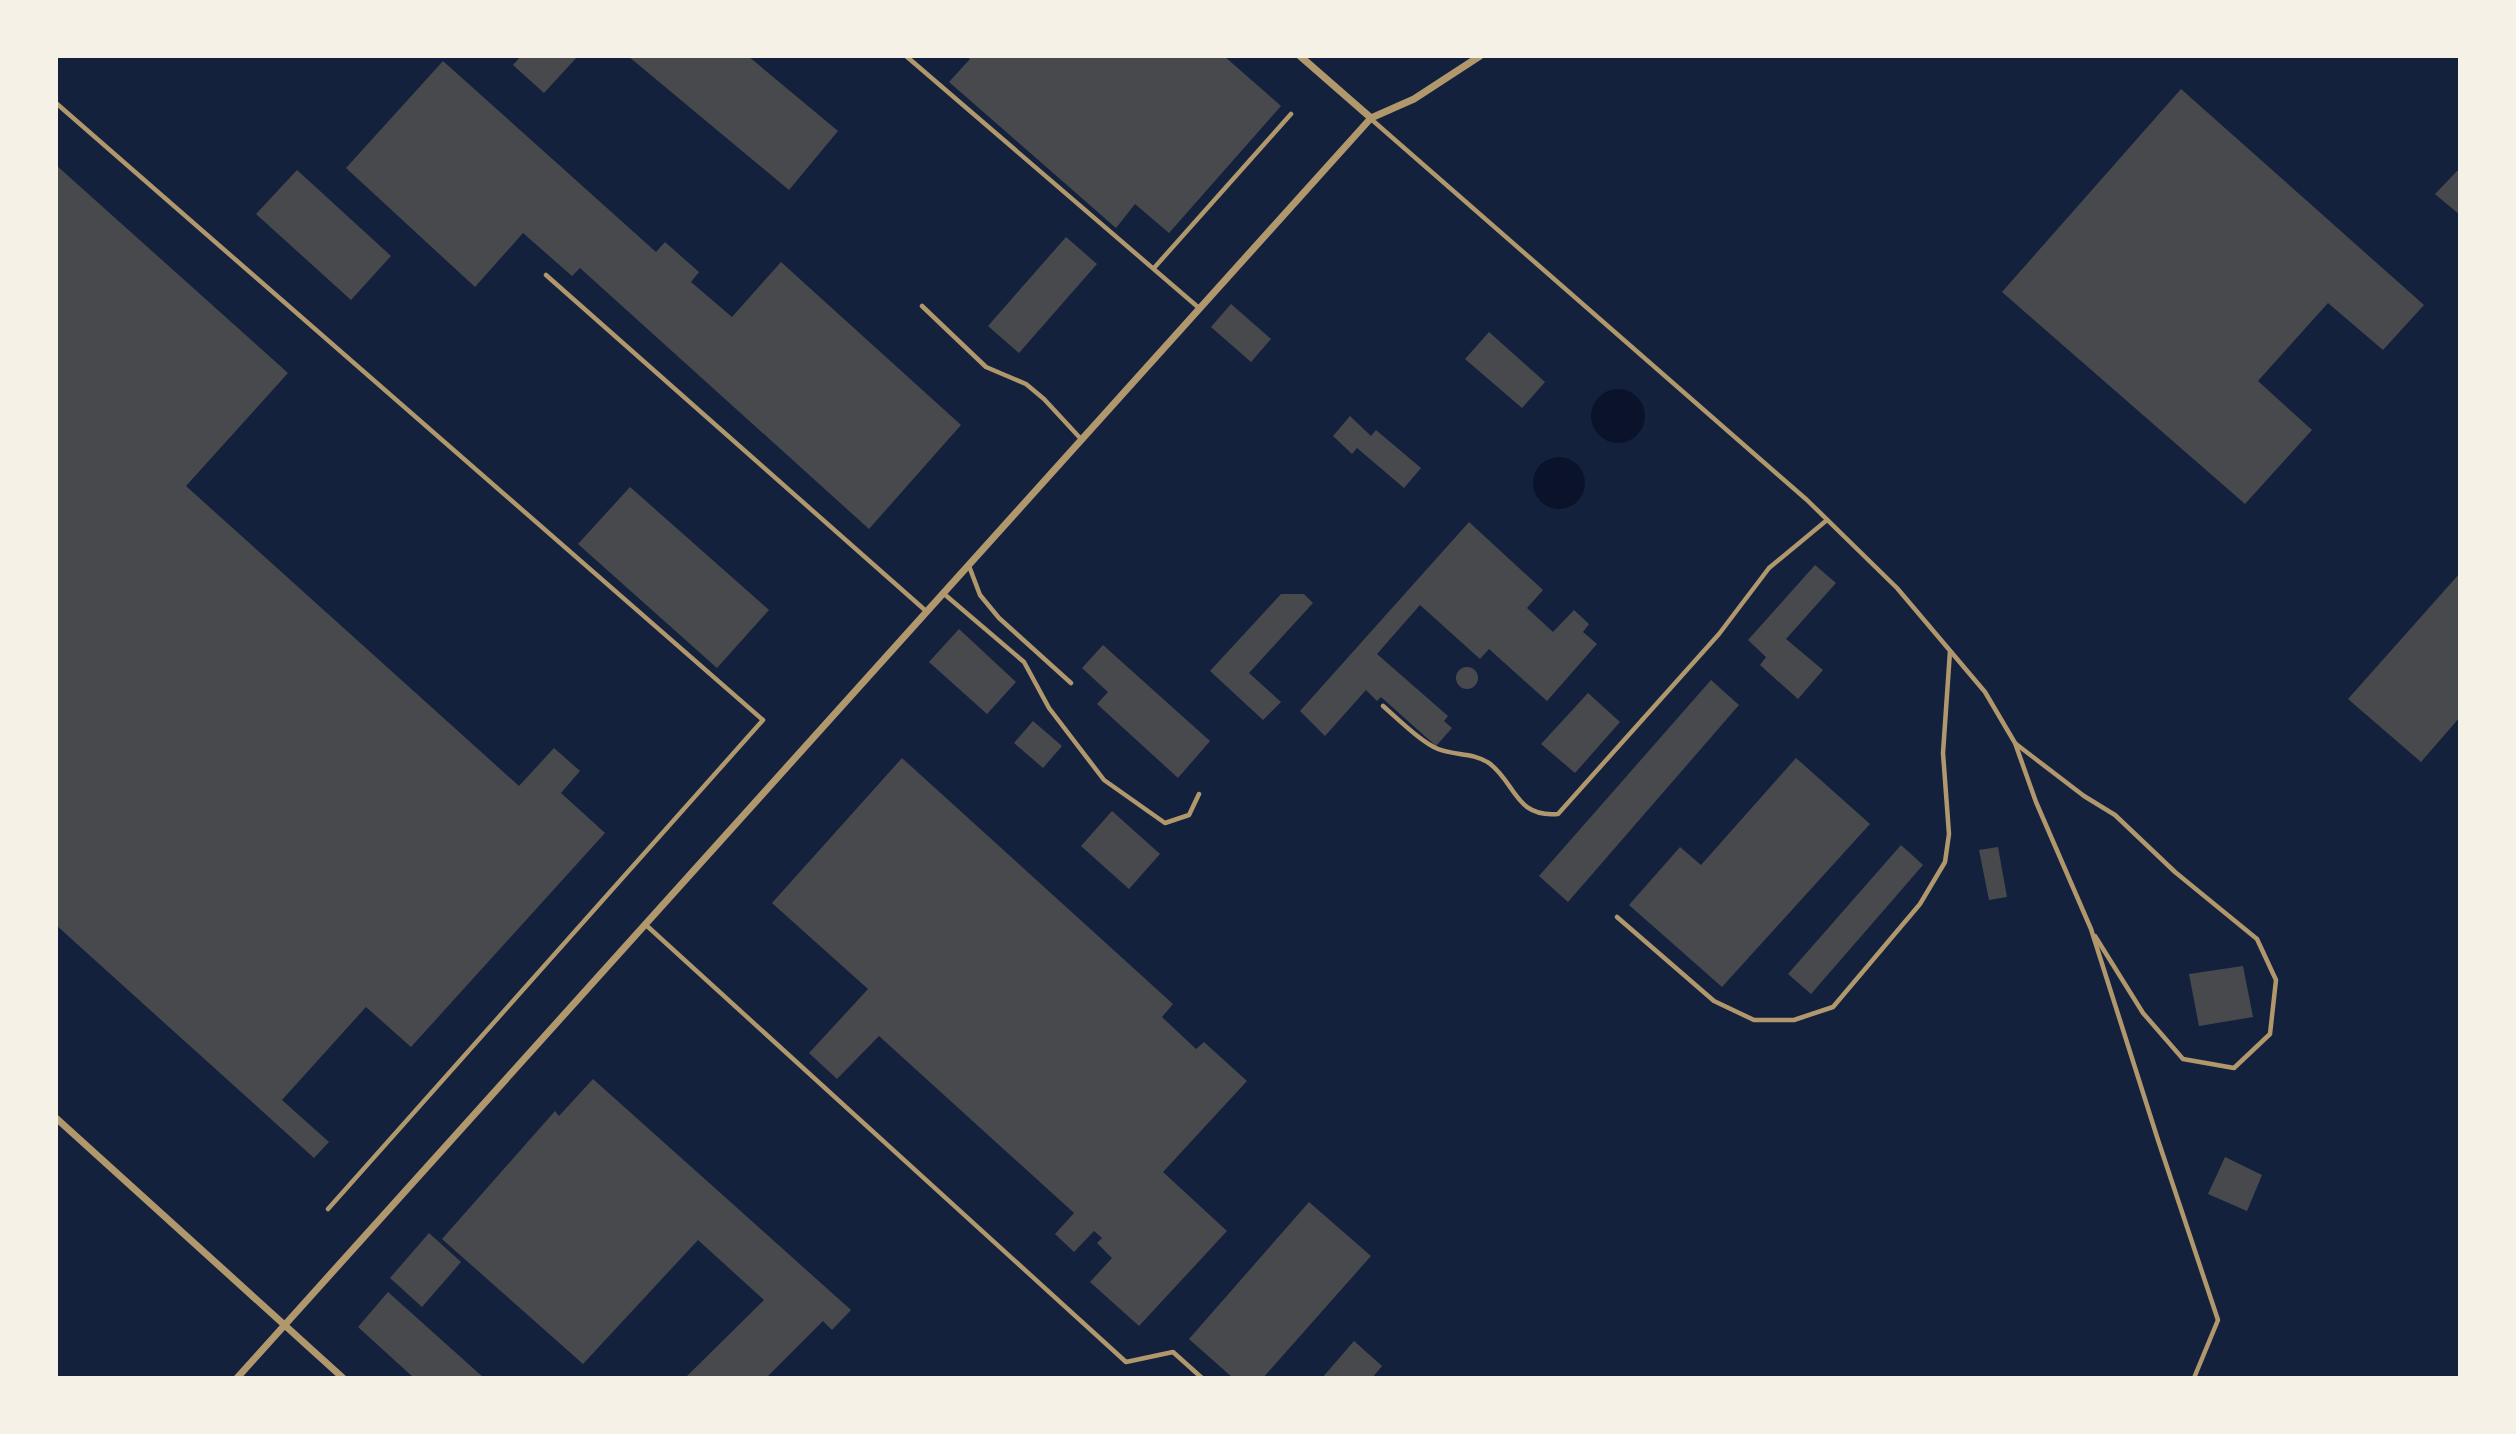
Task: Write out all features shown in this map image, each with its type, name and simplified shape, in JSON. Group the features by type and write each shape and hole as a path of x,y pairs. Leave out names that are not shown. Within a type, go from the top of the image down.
{"street":[{"path":"1300,56 1371,118"},
{"path":"237,1378 1371,118 1414,99 1480,56"},
{"path":"56,1118 343,1378"}],"lane":[{"path":"906,56 1199,308"},
{"path":"56,103 763,720 328,1209"},
{"path":"1154,268 1291,114"},
{"path":"1371,118 1828,520 1897,588 1986,692 2015,743 2036,802 2091,929 2218,1320 2194,1378"},
{"path":"546,275 926,611"},
{"path":"922,306 986,367 1026,384 1035,391 1082,439"},
{"path":"1383,706 1434,748 1452,754 1473,754 1491,765 1529,810 1544,815 1558,814 1719,634 1769,568 1828,520"},
{"path":"968,565 980,595 999,618 1071,683"},
{"path":"943,593 1024,662 1049,708 1104,780 1165,822 1189,815 1199,794"},
{"path":"1617,917 1714,1001 1754,1020 1794,1020 1833,1006 1920,904 1945,862 1949,834 1943,753 1950,650"},
{"path":"2015,743 2084,796 2115,815 2175,872 2257,939 2276,980 2270,1034 2234,1068 2183,1059 2143,1013 2091,929"},
{"path":"645,924 1126,1362 1173,1352 1202,1378"}],"water":[{"path":"1618,389 1637,397 1645,416 1637,435 1618,443 1599,435 1591,416 1599,397"},
{"path":"1559,457 1569,459 1577,465 1583,473 1583,493 1577,501 1569,507 1559,509 1549,507 1541,501 1535,493 1533,483 1535,473 1541,465 1549,459"}],"building":[{"path":"521,56 578,56 544,93 513,65"},
{"path":"628,56 748,56 838,131 789,190"},
{"path":"966,56 1224,56 1281,106 1169,233 1135,204 1116,228 949,82 970,59"},
{"path":"443,61 656,252 665,242 699,272 691,282 732,317 781,262 961,425 869,529 580,268 572,276 523,233 475,287 346,168"},
{"path":"2181,89 2424,305 2383,350 2328,303 2258,381 2312,430 2245,504 2002,292"},
{"path":"56,165 288,373 186,486 519,786 554,748 580,771 561,793 605,833 411,1047 366,1007 282,1100 329,1142 314,1158 56,925"},
{"path":"2460,168 2460,215 2435,194"},
{"path":"297,170 391,256 351,300 256,214"},
{"path":"1066,237 1097,264 1019,353 988,326"},
{"path":"1231,304 1271,339 1251,362 1211,327"},
{"path":"1489,332 1545,382 1522,408 1465,359"},
{"path":"1350,416 1371,436 1376,430 1421,468 1404,488 1357,448 1352,454 1333,436"},
{"path":"630,487 769,610 717,668 578,544"},
{"path":"1469,522 1543,590 1527,608 1553,632 1574,610 1589,624 1583,632 1597,644 1547,701 1489,649 1480,659 1420,605 1377,654 1448,716 1444,721 1452,728 1436,746 1381,697 1377,701 1366,690 1325,736 1300,711"},
{"path":"1815,565 1836,583 1786,639 1823,670 1798,699 1760,665 1766,657 1748,640"},
{"path":"2460,573 2460,717 2421,762 2348,699"},
{"path":"1281,594 1304,594 1313,603 1249,673 1281,702 1263,720 1210,671"},
{"path":"959,629 1016,682 987,714 929,662"},
{"path":"1103,645 1210,741 1178,778 1097,704 1108,692 1082,668"},
{"path":"1467,667 1475,670 1478,678 1475,686 1467,689 1459,686 1456,678 1459,670"},
{"path":"1711,680 1739,705 1568,902 1539,876"},
{"path":"1588,693 1620,722 1575,773 1541,744"},
{"path":"1033,721 1062,746 1043,768 1014,743"},
{"path":"902,758 1173,1004 1162,1017 1196,1049 1204,1042 1247,1081 1163,1172 1227,1231 1139,1326 1090,1282 1112,1258 1097,1243 1102,1238 1094,1231 1074,1252 1055,1234 1074,1213 879,1036 837,1079 809,1053 868,989 772,903"},
{"path":"1796,758 1870,824 1722,987 1629,905 1680,847 1701,865"},
{"path":"1112,811 1160,854 1129,889 1081,846"},
{"path":"1901,845 1923,865 1811,994 1788,974"},
{"path":"1998,847 2007,897 1989,900 1979,850"},
{"path":"2243,966 2253,1017 2199,1026 2189,974"},
{"path":"593,1079 851,1310 832,1330 823,1321 766,1378 685,1378 764,1300 698,1240 583,1364 442,1239 555,1111 559,1116"},
{"path":"2225,1157 2262,1175 2247,1211 2208,1194"},
{"path":"1309,1202 1371,1256 1263,1378 1233,1378 1189,1339"},
{"path":"429,1233 461,1262 422,1307 390,1278"},
{"path":"388,1292 484,1378 414,1378 358,1327"},
{"path":"1354,1341 1382,1366 1372,1378 1322,1378"}]}
